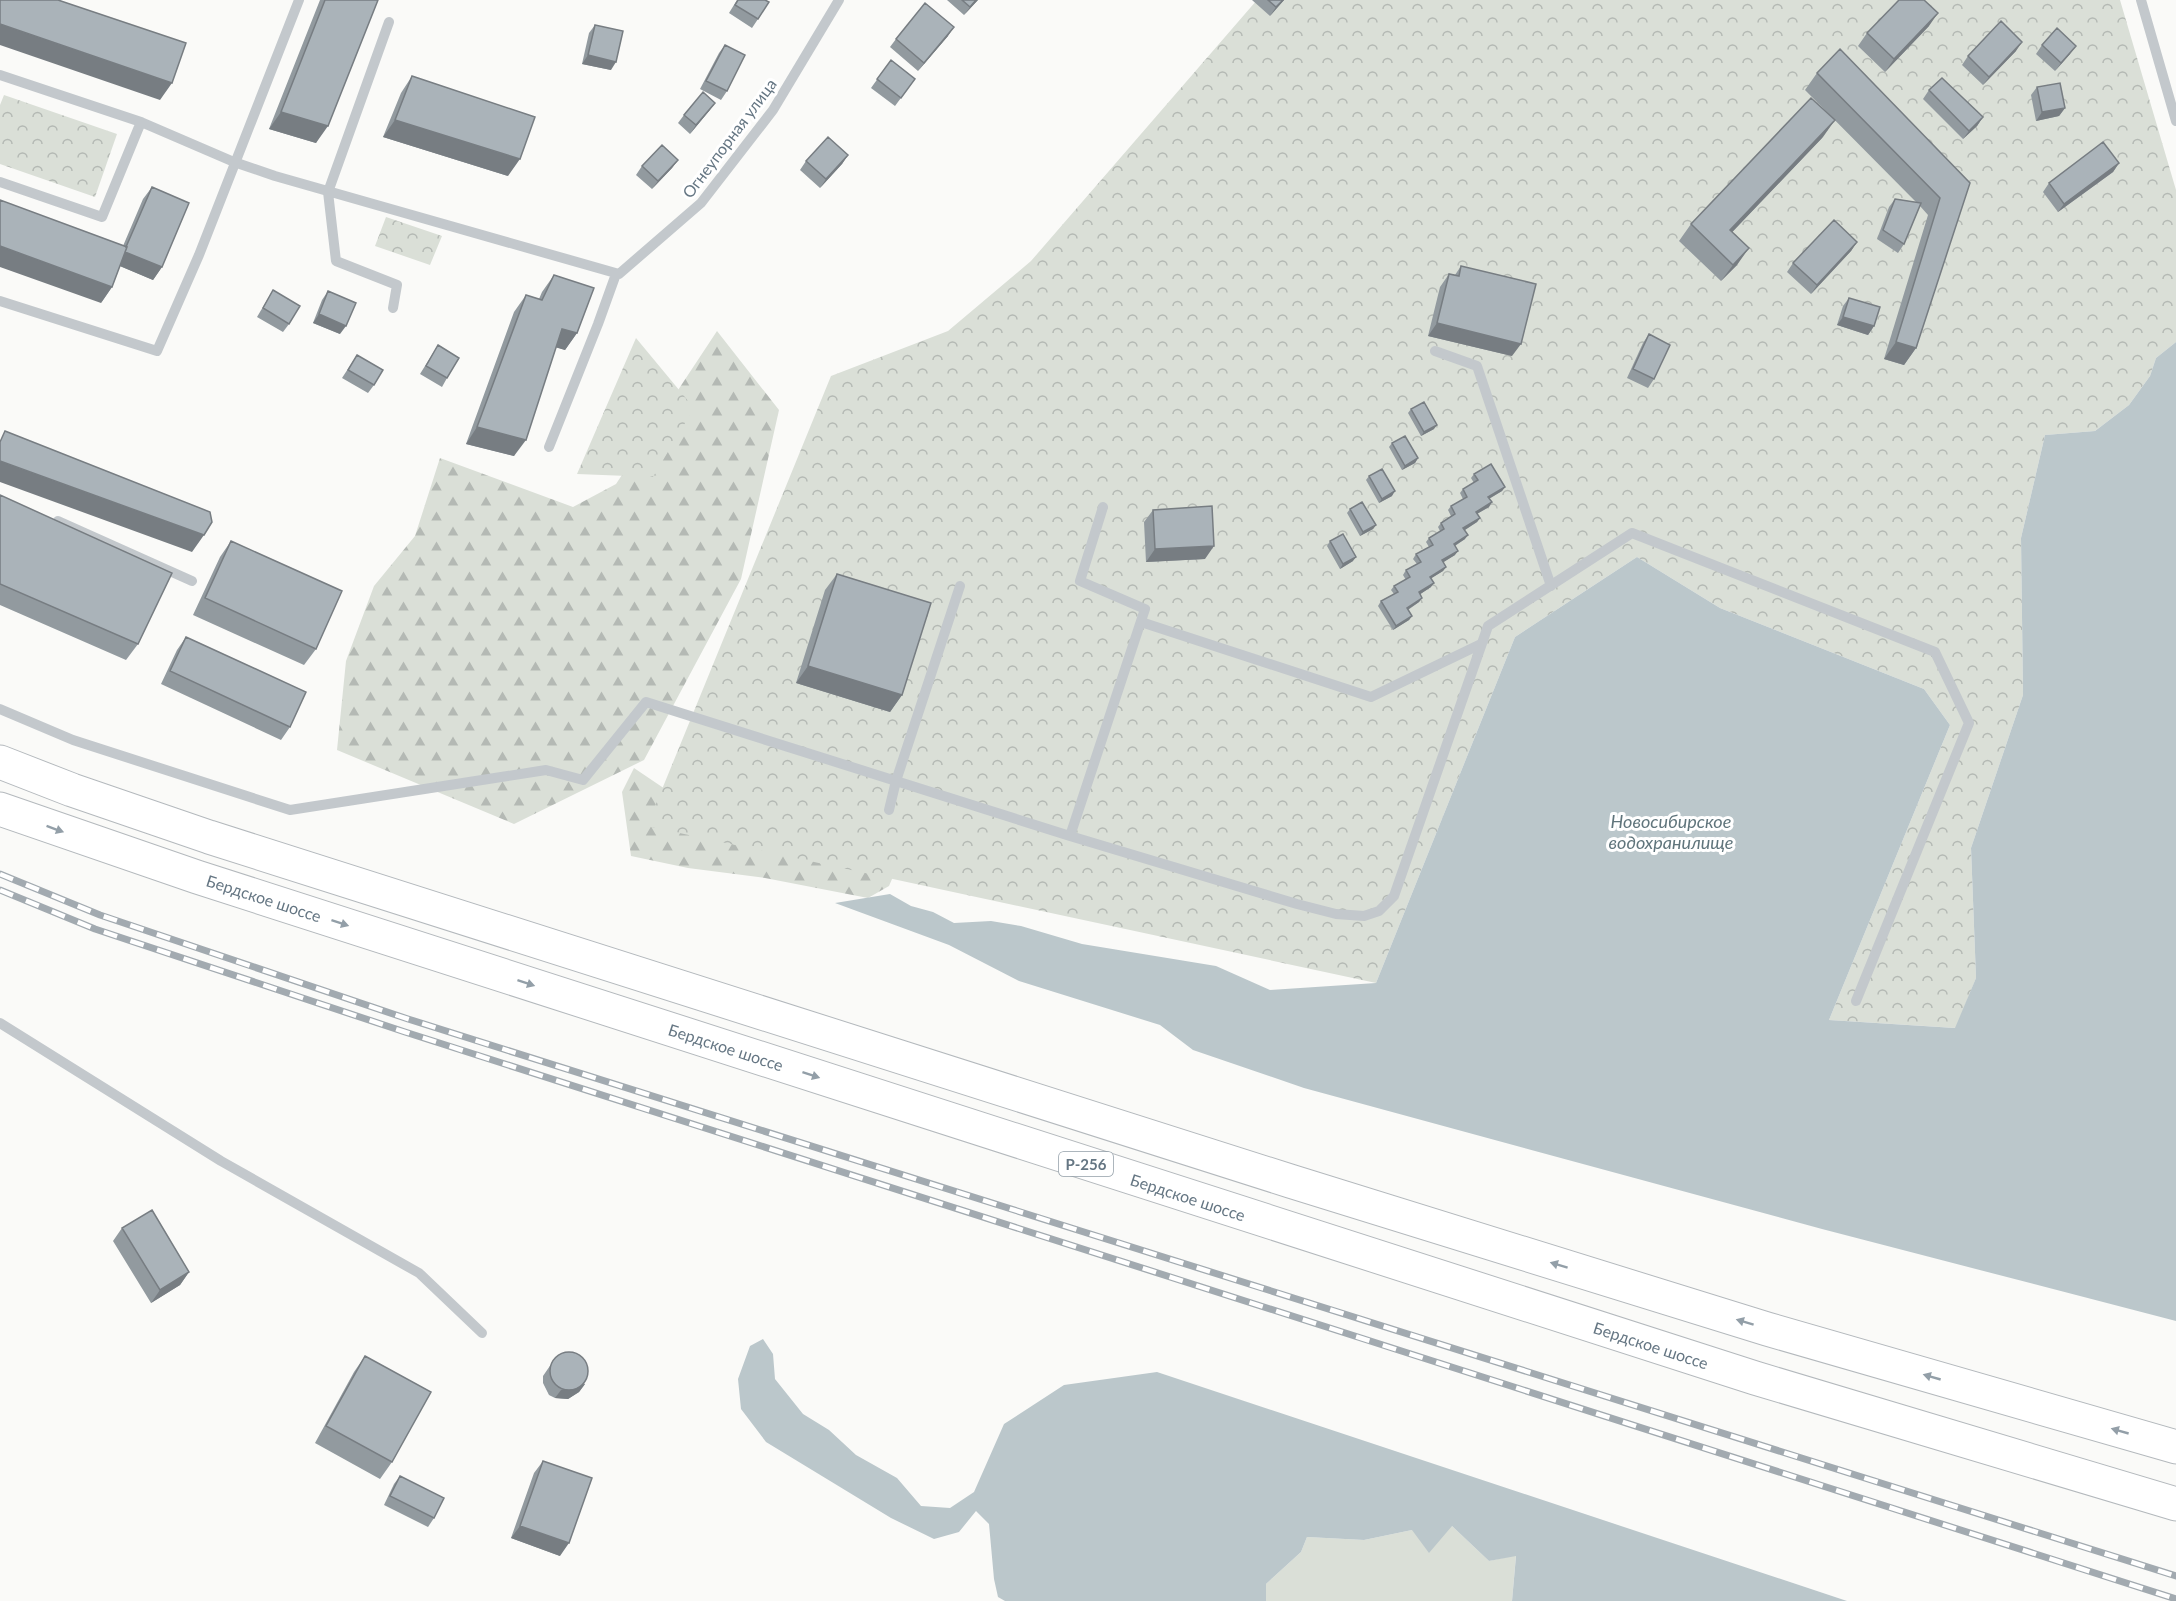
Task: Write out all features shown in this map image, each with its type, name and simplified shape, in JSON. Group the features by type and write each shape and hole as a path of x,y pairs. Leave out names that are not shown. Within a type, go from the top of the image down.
{"highway":[{"path":"0,762 72,790 209,837 1290,1181 1767,1329 2176,1447"},
{"name":"Бердское шоссе","path":"0,809 76,837 220,884 1744,1375 2176,1504"}],"lane":[{"path":"0,301 157,351 199,255 299,0"},
{"name":"Огнеупорная улица","path":"617,274 701,203 773,110 839,0"},
{"path":"2141,0 2176,121"},
{"path":"389,22 328,192 336,261 397,285 393,308"},
{"path":"0,75 141,122 234,162 328,192 617,274 549,447"},
{"path":"0,182 102,217 141,122"},
{"path":"1435,351 1477,366 1551,586"},
{"path":"1070,836 1145,609 1080,581 1103,507"},
{"path":"43,514 192,581"},
{"path":"0,709 73,740 291,810 546,770 583,780 646,702 1070,836 1297,904 1336,914 1364,916 1379,912 1394,896 1488,626 1632,533 1935,652 1969,723 1856,1001"},
{"path":"889,810 896,781 960,586"},
{"path":"1141,622 1371,697 1481,644"},
{"path":"0,1023 221,1161 419,1273 482,1333"}],"green space":[{"path":"1257,0 2120,0 2176,190 2176,342 2156,358 2150,376 2129,405 2095,431 2045,435 2021,538 2023,695 1971,848 1976,978 1956,1028 1829,1020 1950,725 1924,689 1720,608 1637,557 1515,637 1376,983 647,826 831,376 948,331 1031,261"},
{"path":"4,95 117,134 95,197 0,164 0,105"},
{"path":"386,217 442,236 430,265 375,246"},
{"path":"717,331 779,410 741,579 644,760 514,824 337,750 346,661 374,586 415,536 440,458 573,507 616,484"},
{"path":"636,338 694,408 653,477 577,474"},
{"path":"634,768 705,816 908,842 889,886 868,898 765,878 688,868 631,856 622,792"},
{"path":"1452,1526 1489,1561 1516,1555 1512,1601 1266,1601 1266,1584 1301,1552 1307,1537 1364,1540 1412,1530"}],"water":[{"name":"Новосибирское водохранилище","path":"2176,342 2176,1321 1822,1229 1304,1088 1193,1050 1160,1025 1019,981 949,945 835,903 890,894 911,906 933,912 954,923 991,921 1021,926 1082,944 1216,966 1270,990 1376,983 1515,637 1637,557 1720,608 1924,689 1950,725 1829,1020 1955,1028 1976,978 1971,848 2023,695 2021,538 2045,435 2095,431 2129,405 2150,376 2156,358"},
{"path":"763,1339 773,1354 775,1379 803,1414 829,1430 856,1455 897,1478 921,1506 950,1508 974,1492 1004,1424 1064,1385 1157,1372 1847,1601 1512,1601 1516,1556 1489,1561 1452,1526 1429,1553 1412,1530 1364,1540 1307,1537 1301,1552 1266,1584 1266,1601 1005,1601 998,1597 994,1579 989,1524 976,1511 959,1532 934,1539 891,1518 766,1442 741,1409 738,1379 750,1346"}],"building":[{"path":"0,0 58,0 186,43 172,83 0,24"},
{"path":"325,0 378,0 328,126 281,112"},
{"path":"738,0 769,2 758,19 735,5"},
{"path":"962,0 976,0 970,7"},
{"path":"1268,0 1283,0 1276,7"},
{"path":"1899,0 1924,0 1938,13 1894,59 1867,33"},
{"path":"925,3 954,27 924,63 896,39"},
{"path":"2001,21 2022,42 1989,77 1968,56"},
{"path":"595,25 623,31 616,62 588,55"},
{"path":"2057,28 2076,46 2061,63 2042,45"},
{"path":"725,45 745,55 727,91 706,81"},
{"path":"1840,49 1970,183 1916,348 1896,342 1940,198 1817,73"},
{"path":"891,60 915,79 901,98 877,79"},
{"path":"412,76 535,117 520,159 395,120"},
{"path":"1942,78 1983,117 1969,131 1929,90"},
{"path":"2060,83 2065,108 2042,112 2037,87"},
{"path":"703,92 715,103 696,125 684,115"},
{"path":"1811,98 1835,120 1730,230 1749,248 1733,265 1691,224"},
{"path":"828,137 848,155 826,179 806,161"},
{"path":"2103,142 2119,163 2064,204 2049,183"},
{"path":"662,145 678,160 658,181 642,166"},
{"path":"152,187 189,203 162,267 125,252"},
{"path":"1895,199 1921,203 1904,244 1883,230"},
{"path":"0,200 127,247 112,287 0,246"},
{"path":"1834,220 1857,242 1817,285 1793,263"},
{"path":"1461,266 1536,284 1521,344 1437,323 1449,274 1459,276"},
{"path":"554,275 594,288 577,333 562,329 526,440 477,427 526,295 542,300"},
{"path":"273,290 300,306 289,324 263,308"},
{"path":"328,291 356,303 346,326 319,314"},
{"path":"1849,298 1880,307 1874,326 1843,317"},
{"path":"1649,334 1670,345 1654,379 1633,369"},
{"path":"438,345 459,358 447,378 426,366"},
{"path":"357,355 383,370 374,385 348,370"},
{"path":"1424,402 1437,425 1424,432 1411,409"},
{"path":"5,431 210,512 212,522 204,535 0,461 0,442"},
{"path":"1405,436 1418,458 1405,466 1392,443"},
{"path":"1491,464 1505,487 1488,497 1492,502 1476,512 1480,518 1463,528 1468,535 1454,544 1458,551 1442,560 1446,567 1430,577 1434,583 1419,592 1422,598 1407,608 1412,616 1396,626 1381,601 1398,592 1394,586 1410,577 1406,570 1421,562 1416,554 1433,545 1429,538 1444,529 1441,523 1455,514 1451,506 1467,497 1463,489 1478,480 1474,474"},
{"path":"1382,469 1395,491 1382,499 1369,476"},
{"path":"0,495 172,573 138,644 0,584"},
{"path":"1362,502 1376,525 1363,532 1350,509"},
{"path":"1212,506 1214,546 1155,549 1153,510"},
{"path":"1343,534 1356,557 1343,564 1330,541"},
{"path":"231,541 342,591 316,649 205,598"},
{"path":"837,574 931,603 902,695 808,666"},
{"path":"186,637 306,692 290,727 170,671"},
{"path":"152,1210 189,1272 160,1290 122,1228"},
{"path":"569,1352 583,1357 588,1371 583,1385 569,1390 555,1385 550,1371 555,1357"},
{"path":"365,1356 431,1392 392,1462 326,1426"},
{"path":"543,1461 592,1478 569,1543 520,1526"},
{"path":"400,1476 444,1498 434,1518 390,1496"}],"railway":[{"path":"0,874 100,915 408,1019 2176,1576"},
{"path":"0,890 95,929 405,1032 2176,1599"}]}
